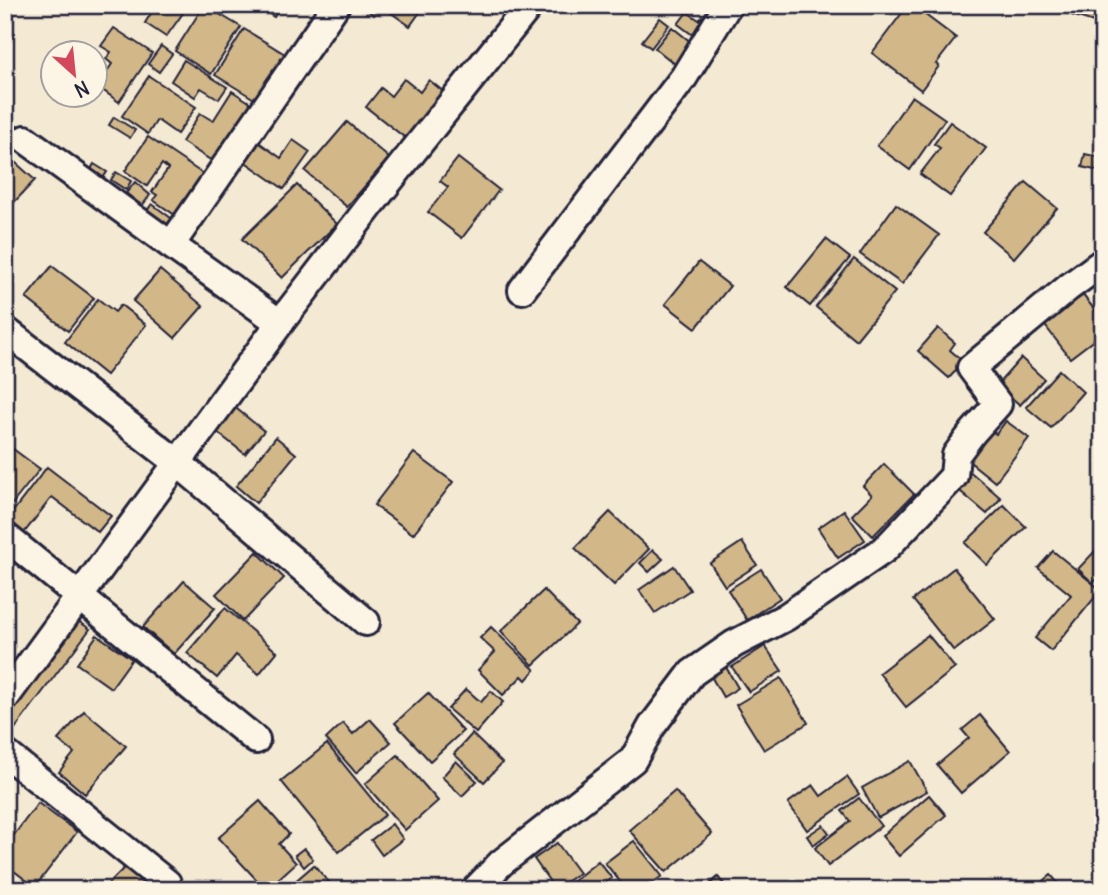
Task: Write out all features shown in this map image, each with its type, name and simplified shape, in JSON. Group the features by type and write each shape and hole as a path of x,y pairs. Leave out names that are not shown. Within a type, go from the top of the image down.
{"street":[{"path":"171,245 336,5"},
{"path":"5,698 280,323 530,5"},
{"path":"522,290 684,76 728,5"},
{"path":"25,139 280,323"},
{"path":"475,890 501,863 633,760 652,726 692,673 734,644 786,617 885,549 954,476 956,455 998,404 971,368 1103,262"},
{"path":"5,330 178,463 366,622"},
{"path":"5,536 256,740"},
{"path":"5,753 167,883"}],"building":[{"path":"146,5 172,5 183,13 166,37 145,23 153,10"},
{"path":"204,5 241,27 211,74 175,51"},
{"path":"256,5 282,5 274,17"},
{"path":"361,5 373,5 378,9 374,15"},
{"path":"380,5 425,5 410,26"},
{"path":"908,5 912,5 956,38 921,90 872,53"},
{"path":"1061,5 1103,5 1103,25 1059,11"},
{"path":"687,12 699,20 702,16 710,22 698,39 678,24"},
{"path":"660,18 669,25 651,48 642,41"},
{"path":"672,27 692,43 675,64 655,48"},
{"path":"114,28 152,53 119,102 108,94 108,70 112,64 108,61 111,52 108,50 107,38"},
{"path":"244,29 285,54 256,100 215,75"},
{"path":"161,46 172,54 159,72 148,64"},
{"path":"184,60 227,87 219,99 201,88 195,97 171,81"},
{"path":"149,76 196,107 177,134 157,120 148,134 122,116"},
{"path":"404,79 420,92 429,80 450,97 413,144 366,107 381,88 391,96"},
{"path":"232,91 254,105 217,164 182,142 200,113 213,121"},
{"path":"912,96 945,119 910,170 877,146"},
{"path":"114,117 135,130 130,138 109,125"},
{"path":"347,122 389,158 347,207 305,171"},
{"path":"950,122 986,148 950,196 920,174 940,148 934,144"},
{"path":"148,137 206,176 178,217 153,200 157,195 152,192 168,169 162,164 147,186 125,171"},
{"path":"293,140 310,152 284,189 244,161 257,141 281,158"},
{"path":"5,153 35,180 5,212"},
{"path":"1085,154 1103,158 1103,172 1082,167"},
{"path":"458,158 499,190 462,238 428,212 448,187 440,181"},
{"path":"94,164 107,172 101,181 89,173"},
{"path":"116,172 131,181 126,190 111,180"},
{"path":"135,182 150,195 142,206 126,193"},
{"path":"1026,182 1057,208 1014,258 983,232"},
{"path":"297,185 337,224 282,278 242,239"},
{"path":"152,204 175,221 167,232 143,215"},
{"path":"896,204 939,235 902,284 860,254"},
{"path":"826,239 850,258 810,306 787,287"},
{"path":"854,259 895,292 856,340 816,307"},
{"path":"699,262 730,286 696,328 665,304"},
{"path":"52,266 94,298 68,331 26,298"},
{"path":"160,270 203,306 175,338 133,301"},
{"path":"1082,294 1103,320 1103,333 1070,358 1043,323"},
{"path":"98,299 115,312 121,305 146,325 106,375 65,342"},
{"path":"938,328 955,343 950,350 964,362 949,378 918,351"},
{"path":"1021,358 1044,379 1020,405 997,385"},
{"path":"1059,370 1083,392 1051,428 1026,407"},
{"path":"232,405 264,431 245,454 213,429"},
{"path":"1006,421 1029,438 995,482 960,454 983,424 996,434"},
{"path":"276,437 296,454 256,503 236,486"},
{"path":"5,443 40,469 5,513"},
{"path":"414,453 453,482 413,534 374,505"},
{"path":"884,464 914,494 873,536 852,515 872,495 863,486"},
{"path":"47,467 111,516 98,532 52,497 20,538 5,526 5,522"},
{"path":"967,469 1001,498 987,514 954,486"},
{"path":"1004,505 1026,527 987,565 965,543"},
{"path":"844,510 865,540 838,558 818,528"},
{"path":"610,512 649,549 614,585 575,548"},
{"path":"742,542 757,565 725,586 710,563"},
{"path":"1097,549 1103,554 1103,573 1093,583 1078,569"},
{"path":"653,550 663,559 649,572 640,563"},
{"path":"1053,551 1101,590 1051,651 1035,638 1071,595 1038,568"},
{"path":"257,552 284,578 243,621 216,594"},
{"path":"674,566 690,590 655,613 639,590"},
{"path":"954,568 995,619 954,651 913,600"},
{"path":"761,569 780,598 747,620 728,590"},
{"path":"184,581 215,608 174,654 143,627"},
{"path":"544,590 577,624 533,665 501,631"},
{"path":"225,608 277,652 259,674 236,655 217,678 187,653"},
{"path":"71,616 90,629 8,738 5,736 5,703"},
{"path":"491,627 535,670 526,680 522,676 503,695 478,670 495,652 480,638"},
{"path":"97,635 132,659 111,688 77,664"},
{"path":"928,635 955,668 906,707 879,673"},
{"path":"765,646 782,671 749,692 732,667"},
{"path":"723,662 738,688 723,697 708,671"},
{"path":"781,678 808,723 764,750 736,705"},
{"path":"466,689 481,702 491,691 503,702 476,733 448,709"},
{"path":"428,693 463,731 430,761 395,723"},
{"path":"84,711 126,746 85,794 59,772 74,753 58,740"},
{"path":"980,715 1010,751 961,793 937,765 969,738 962,730"},
{"path":"370,719 391,742 356,773 326,739 343,723 353,734"},
{"path":"472,734 502,763 484,782 454,754"},
{"path":"327,744 385,815 339,852 281,781"},
{"path":"398,755 438,801 405,830 365,784"},
{"path":"456,761 477,781 462,796 442,777"},
{"path":"910,761 927,791 878,818 862,788"},
{"path":"847,777 859,794 807,830 788,803 813,785 821,796"},
{"path":"675,791 712,834 666,872 629,830"},
{"path":"929,795 946,815 899,856 882,836"},
{"path":"859,798 881,826 828,866 815,848 850,821 842,811"},
{"path":"260,801 289,834 279,844 296,863 266,890 218,838"},
{"path":"38,803 77,832 35,887 5,864 5,847"},
{"path":"392,824 403,839 382,855 371,840"},
{"path":"823,825 829,833 813,845 807,836"},
{"path":"634,841 662,876 650,885 653,890 624,890 626,889 605,863"},
{"path":"557,843 579,873 555,889 534,859"},
{"path":"304,848 313,859 304,867 295,855"},
{"path":"598,861 612,878 603,885 607,890 576,890 571,883"},
{"path":"314,865 336,890 285,890"},
{"path":"126,866 149,890 102,890"},
{"path":"1051,875 1064,890 1033,890"},
{"path":"718,877 729,890 703,890"}]}
